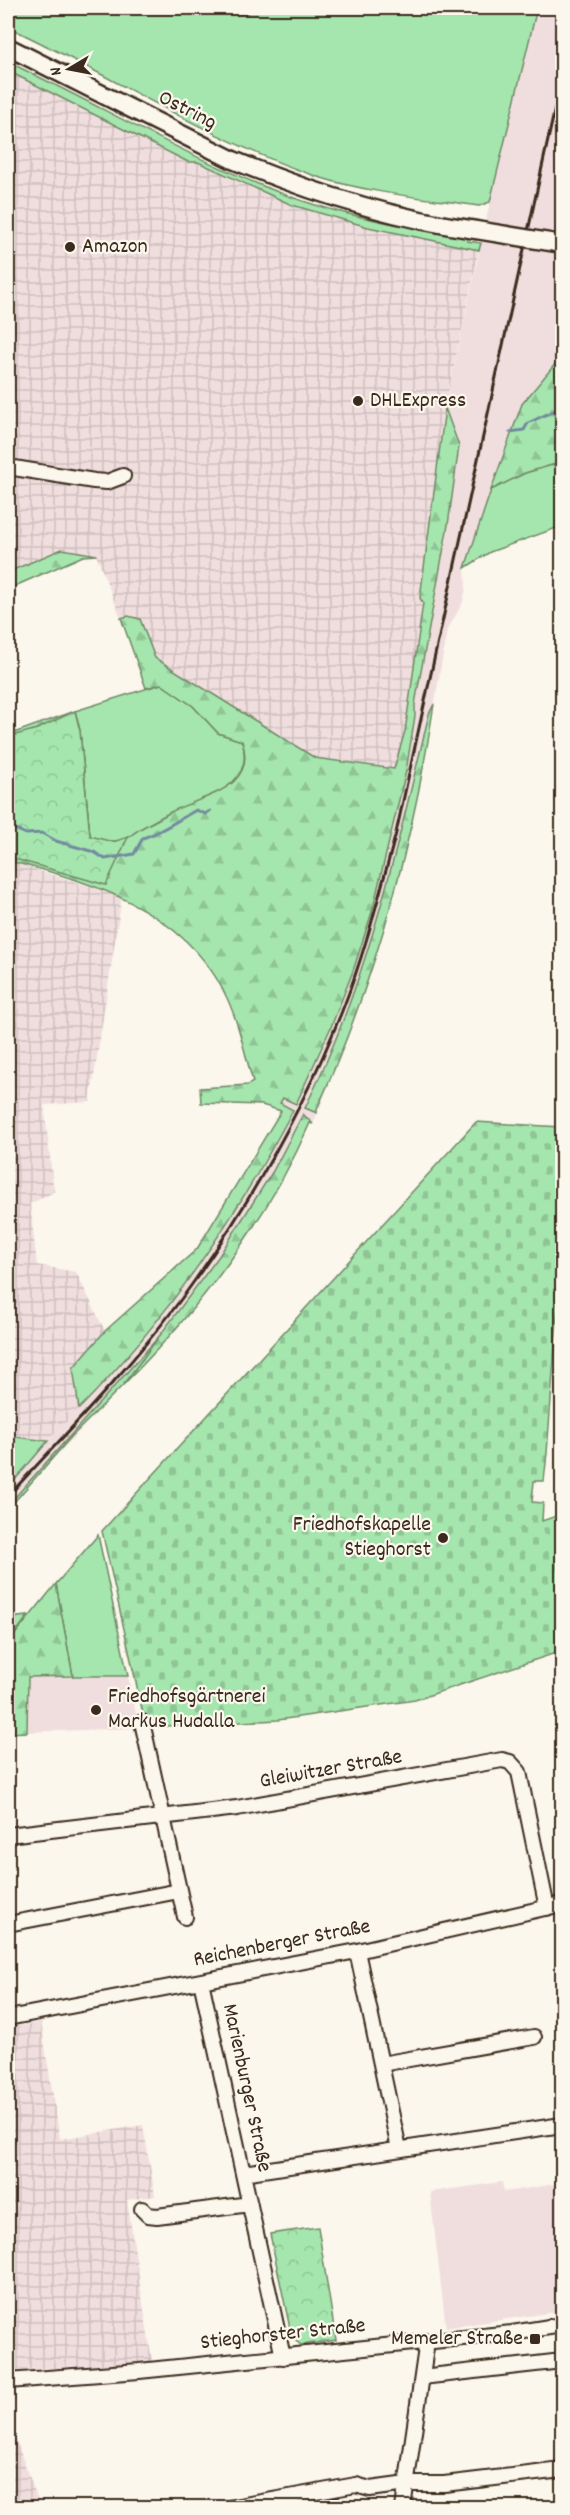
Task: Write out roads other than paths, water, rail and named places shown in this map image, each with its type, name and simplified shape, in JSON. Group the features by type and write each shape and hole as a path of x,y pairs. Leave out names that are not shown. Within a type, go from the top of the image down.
{"main road":[{"name":"Ostring","path":"8,47 233,160 310,190 352,202 562,244"},
{"name":"Ostring","path":"477,226 562,235"}],"street":[{"path":"8,467 94,481 107,482 123,476"},
{"path":"142,1722 185,1917"},
{"name":"Gleiwitzer Straße","path":"8,1835 237,1808 493,1761 510,1761 519,1772 547,1908"},
{"path":"8,1924 179,1891"},
{"name":"Reichenberger Straße","path":"8,2018 357,1951 562,1904"},
{"path":"357,1951 399,2149"},
{"name":"Marienburger Straße","path":"201,1981 283,2357"},
{"path":"381,2064 534,2037"},
{"path":"243,2173 562,2125"},
{"name":"Marienburger Straße","path":"142,2209 148,2215 156,2216 250,2204"},
{"name":"Stieghorster Straße","path":"8,2381 283,2357 562,2325"},
{"path":"403,2508 427,2341"},
{"path":"422,2377 562,2361"},
{"path":"228,2508 356,2485 370,2489 407,2484 444,2484 562,2470"}],"waterway":[{"path":"510,432 524,430 528,423 562,407"},
{"path":"8,826 26,834 42,833 56,841 94,852 105,859 134,854 143,838 196,810 205,814 210,811"}],"railway":[{"path":"8,1496 129,1364 195,1280 238,1216 276,1150 311,1082 342,1011 365,945 396,833 562,76"}],"place":[{"name":"Amazon","path":"70,247"},
{"name":"DHLExpress","path":"358,401"},
{"name":"Friedhofskapelle Stieghorst","path":"443,1538"},
{"name":"Friedhofsgärtnerei Markus Hudalla","path":"96,1710"},
{"name":"Memeler Straße","path":"535,2339"}]}
